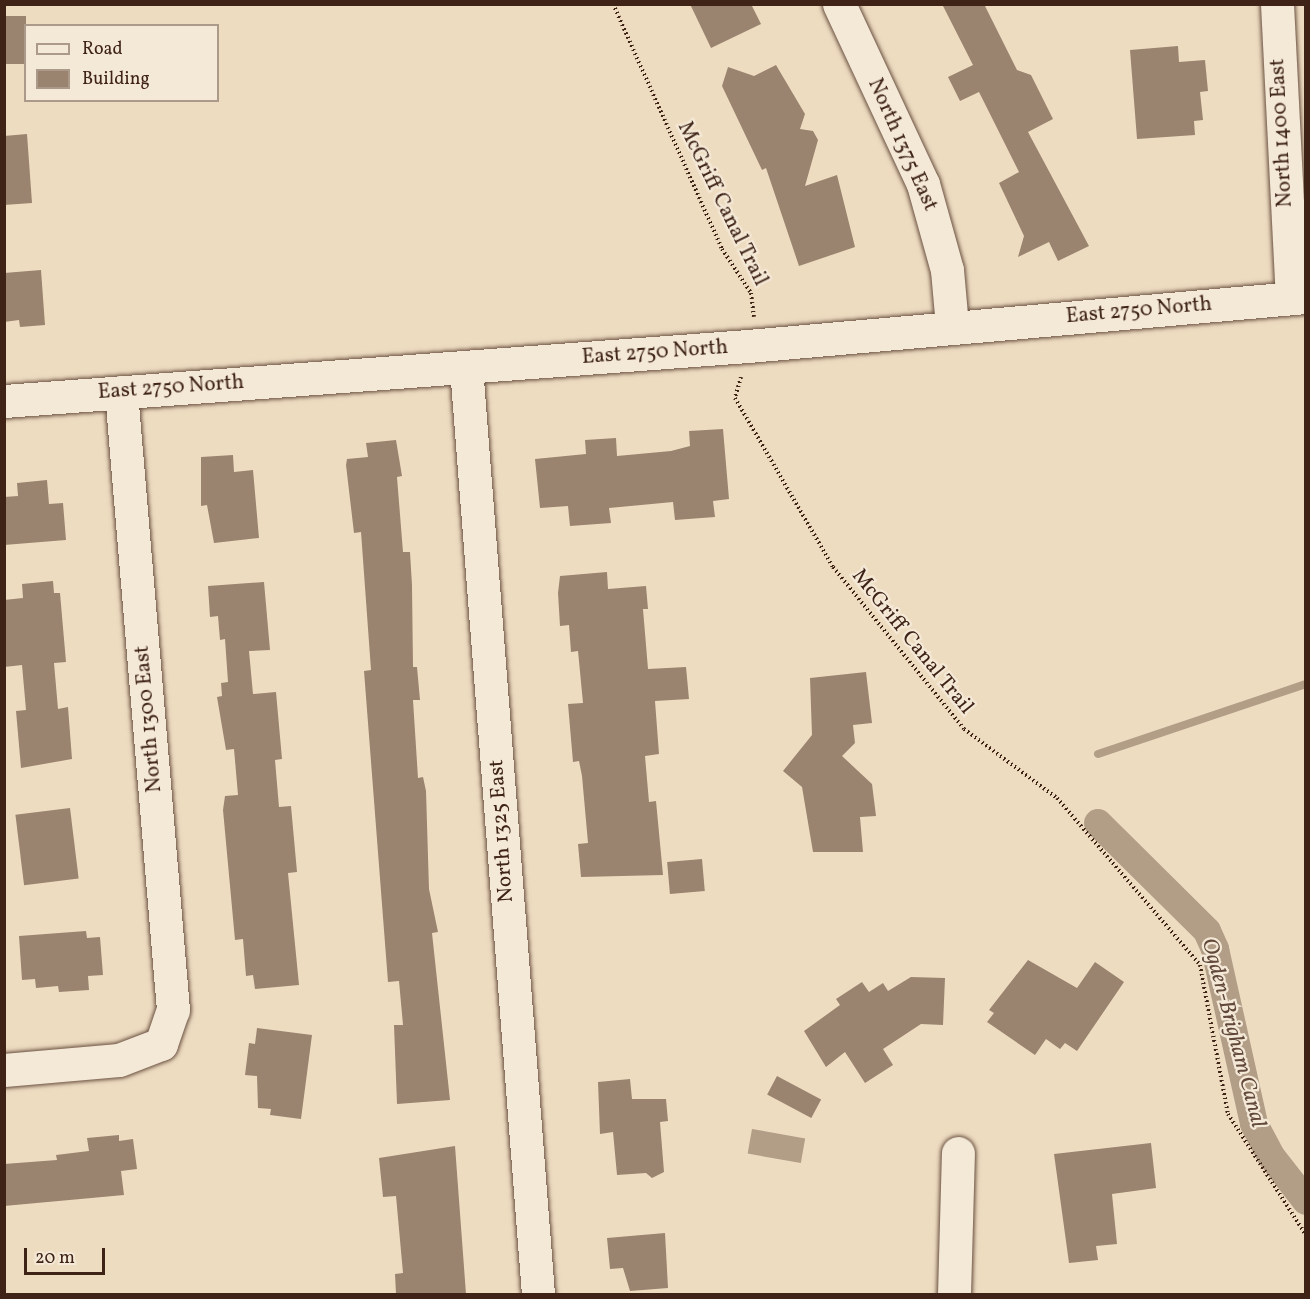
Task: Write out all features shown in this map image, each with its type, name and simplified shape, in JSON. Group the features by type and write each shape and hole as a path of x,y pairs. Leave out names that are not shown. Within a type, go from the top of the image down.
{"street":[{"name":"North 1375 East","path":"838,4 923,184 944,259 952,326"},
{"name":"North 1400 East","path":"1277,4 1299,298"},
{"name":"East 2750 North","path":"4,400 748,346 952,326 1299,298"},
{"name":"North 1325 East","path":"466,367 538,1294"},
{"name":"North 1300 East","path":"4,1070 119,1060 161,1044 173,1011 121,392"},
{"path":"954,1294 958,1153"}],"path":[{"name":"McGriff Canal Trail","path":"613,4 722,249 751,293 754,315 735,399 832,567 964,729 1058,798 1200,965 1228,1114 1305,1235"}],"shaded area":[{"path":"752,1129 805,1138 801,1163 748,1154"}],"building":[{"path":"690,4 751,4 761,24 711,48"},
{"path":"942,4 984,4 1017,70 1031,75 1053,119 1028,132 1089,246 1058,261 1049,242 1018,257 1024,236 999,183 1019,172 979,92 960,101 948,77 973,65"},
{"path":"4,16 26,16 24,64 4,64"},
{"path":"1178,46 1179,62 1205,60 1208,91 1200,92 1203,120 1194,121 1195,135 1137,139 1130,50"},
{"path":"776,65 805,114 800,129 813,131 818,140 805,186 837,175 855,247 799,266 766,168 762,170 722,86 728,67 754,76"},
{"path":"27,134 32,203 4,205 4,136"},
{"path":"41,270 45,325 20,327 19,320 4,322 4,273"},
{"path":"723,429 729,499 713,501 715,517 675,520 673,502 609,508 611,523 570,526 568,506 540,508 535,459 586,454 585,440 616,438 617,456 671,451 690,446 689,431"},
{"path":"396,440 402,476 397,477 403,552 410,552 413,667 417,667 420,700 413,700 418,778 423,777 426,791 429,889 438,932 432,933 450,1100 397,1104 394,1025 403,1025 399,981 388,982 364,671 371,670 361,532 354,533 346,465 347,459 368,457 366,443"},
{"path":"233,455 234,472 253,470 259,538 214,543 207,505 201,506 201,457"},
{"path":"47,480 49,504 63,503 66,540 4,545 4,497 18,496 17,483"},
{"path":"607,572 608,589 646,586 648,609 643,609 648,669 686,667 689,699 655,701 659,754 645,756 649,802 656,801 663,875 581,877 578,844 588,843 582,776 579,761 573,762 568,704 583,703 578,651 571,652 569,625 560,626 558,593 560,576"},
{"path":"53,581 54,593 60,593 66,662 54,663 58,709 68,707 72,759 21,768 16,711 26,710 22,665 4,667 4,600 23,598 22,584"},
{"path":"264,582 270,650 249,651 253,694 276,692 282,759 275,760 279,807 291,806 297,872 288,873 299,985 255,989 253,975 246,976 243,939 235,940 223,810 225,796 238,795 234,749 226,750 217,697 222,696 221,683 228,682 225,639 220,640 218,616 210,617 208,586"},
{"path":"866,672 872,723 853,725 855,743 842,756 872,784 876,816 860,817 863,852 813,852 802,787 783,771 812,735 810,678"},
{"path":"70,808 79,878 24,885 15,815"},
{"path":"702,859 705,891 670,894 667,862"},
{"path":"86,931 87,938 100,937 103,975 88,976 89,990 59,992 58,986 36,988 35,979 22,980 19,936"},
{"path":"1028,960 1077,988 1095,962 1124,982 1077,1051 1065,1043 1060,1049 1046,1039 1035,1055 987,1022 994,1013 989,1010"},
{"path":"911,977 945,978 943,1025 921,1024 883,1049 893,1065 865,1083 845,1052 826,1067 804,1031 840,1005 836,999 862,982 869,992 883,983 888,991"},
{"path":"257,1028 312,1035 301,1119 270,1115 271,1109 258,1108 257,1076 245,1075 249,1043 255,1044"},
{"path":"777,1076 821,1099 811,1118 767,1095"},
{"path":"630,1079 632,1099 666,1099 668,1121 660,1122 664,1172 652,1178 646,1173 617,1175 613,1132 600,1134 598,1082"},
{"path":"119,1135 119,1141 133,1139 137,1169 121,1171 124,1195 4,1206 4,1164 57,1160 56,1155 89,1151 87,1138"},
{"path":"1151,1143 1156,1188 1112,1194 1117,1244 1096,1246 1098,1260 1069,1263 1054,1154"},
{"path":"455,1146 466,1294 396,1294 395,1274 403,1273 396,1196 383,1197 379,1158"},
{"path":"665,1233 668,1288 630,1291 623,1268 610,1269 607,1238"}],"waterway":[{"path":"1098,754 1306,684"},
{"name":"Ogden-Brigham Canal","path":"1098,823 1207,931 1215,949 1254,1124 1271,1156 1306,1201"}]}
